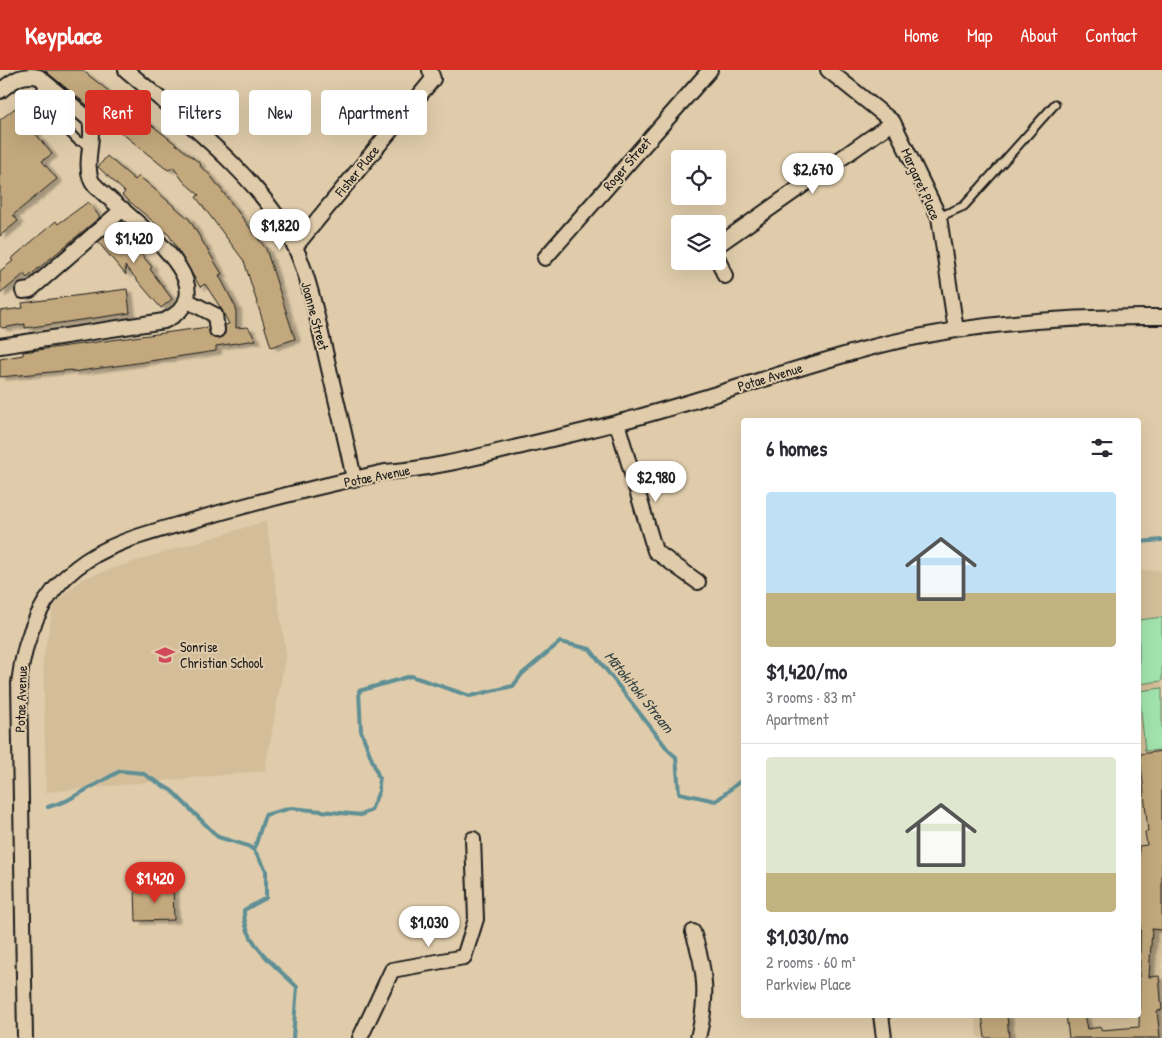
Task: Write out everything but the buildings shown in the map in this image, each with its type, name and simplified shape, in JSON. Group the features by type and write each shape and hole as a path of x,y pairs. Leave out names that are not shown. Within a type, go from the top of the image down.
{"street":[{"name":"Joanne Street","path":"126,70 209,140 234,166 271,210 295,247 317,316 354,478"},
{"name":"Fisher Place","path":"295,247 433,78 430,70"},
{"name":"Roger Street","path":"545,258 710,70"},
{"name":"Margaret Place","path":"828,70 893,122 939,218 956,330"},
{"path":"0,91 18,77 30,75 44,80 90,120 92,128 89,174 92,182 141,224 169,255 184,277 188,291 186,300 175,316 164,322 0,346"},
{"path":"726,238 893,122"},
{"path":"24,291 30,290 123,209"},
{"path":"723,270 725,276"},
{"path":"186,300 214,314 217,330"},
{"name":"Potae Avenue","path":"25,1038 19,683 24,648 39,612 50,596 76,568 93,556 126,541 259,501 354,478 490,454 617,423 836,357 956,330 1064,319 1162,317"},
{"path":"617,423 655,551 698,582"},
{"path":"360,1038 392,970 464,957 476,919 473,839"},
{"path":"693,932 703,962 705,984 704,1014 698,1038"},
{"path":"881,1018 884,1038"}],"lane":[{"path":"44,80 42,100 56,119 78,141 90,144"},
{"path":"939,218 964,206 1055,104"}],"shaded area":[{"name":"Sonrise Christian School","path":"266,521 286,653 265,771 46,792 43,658 53,609 59,599 82,579"},
{"path":"1162,570 1162,1038 978,1038 975,1018 1141,1018 1141,571"}],"green space":[{"path":"1162,617 1162,681 1141,684 1141,620"},
{"path":"1162,688 1162,750 1145,751 1141,691"}],"waterway":[{"name":"Mātokitoki Stream","path":"1141,542 1162,540"},
{"name":"Mātokitoki Stream","path":"293,1038 297,987 262,953 248,933 245,922 244,910 266,898 266,870 254,850 265,815 291,808 361,815 371,810 379,791 379,778 361,731 359,691 411,676 470,696 513,686 522,674 560,642 590,649 669,751 676,757 679,793 716,801 741,780"},
{"path":"48,807 66,801 120,771 142,773 172,791 218,837 248,846 254,850"}],"place":[{"name":"Sonrise Christian School","path":"165,655"}]}
